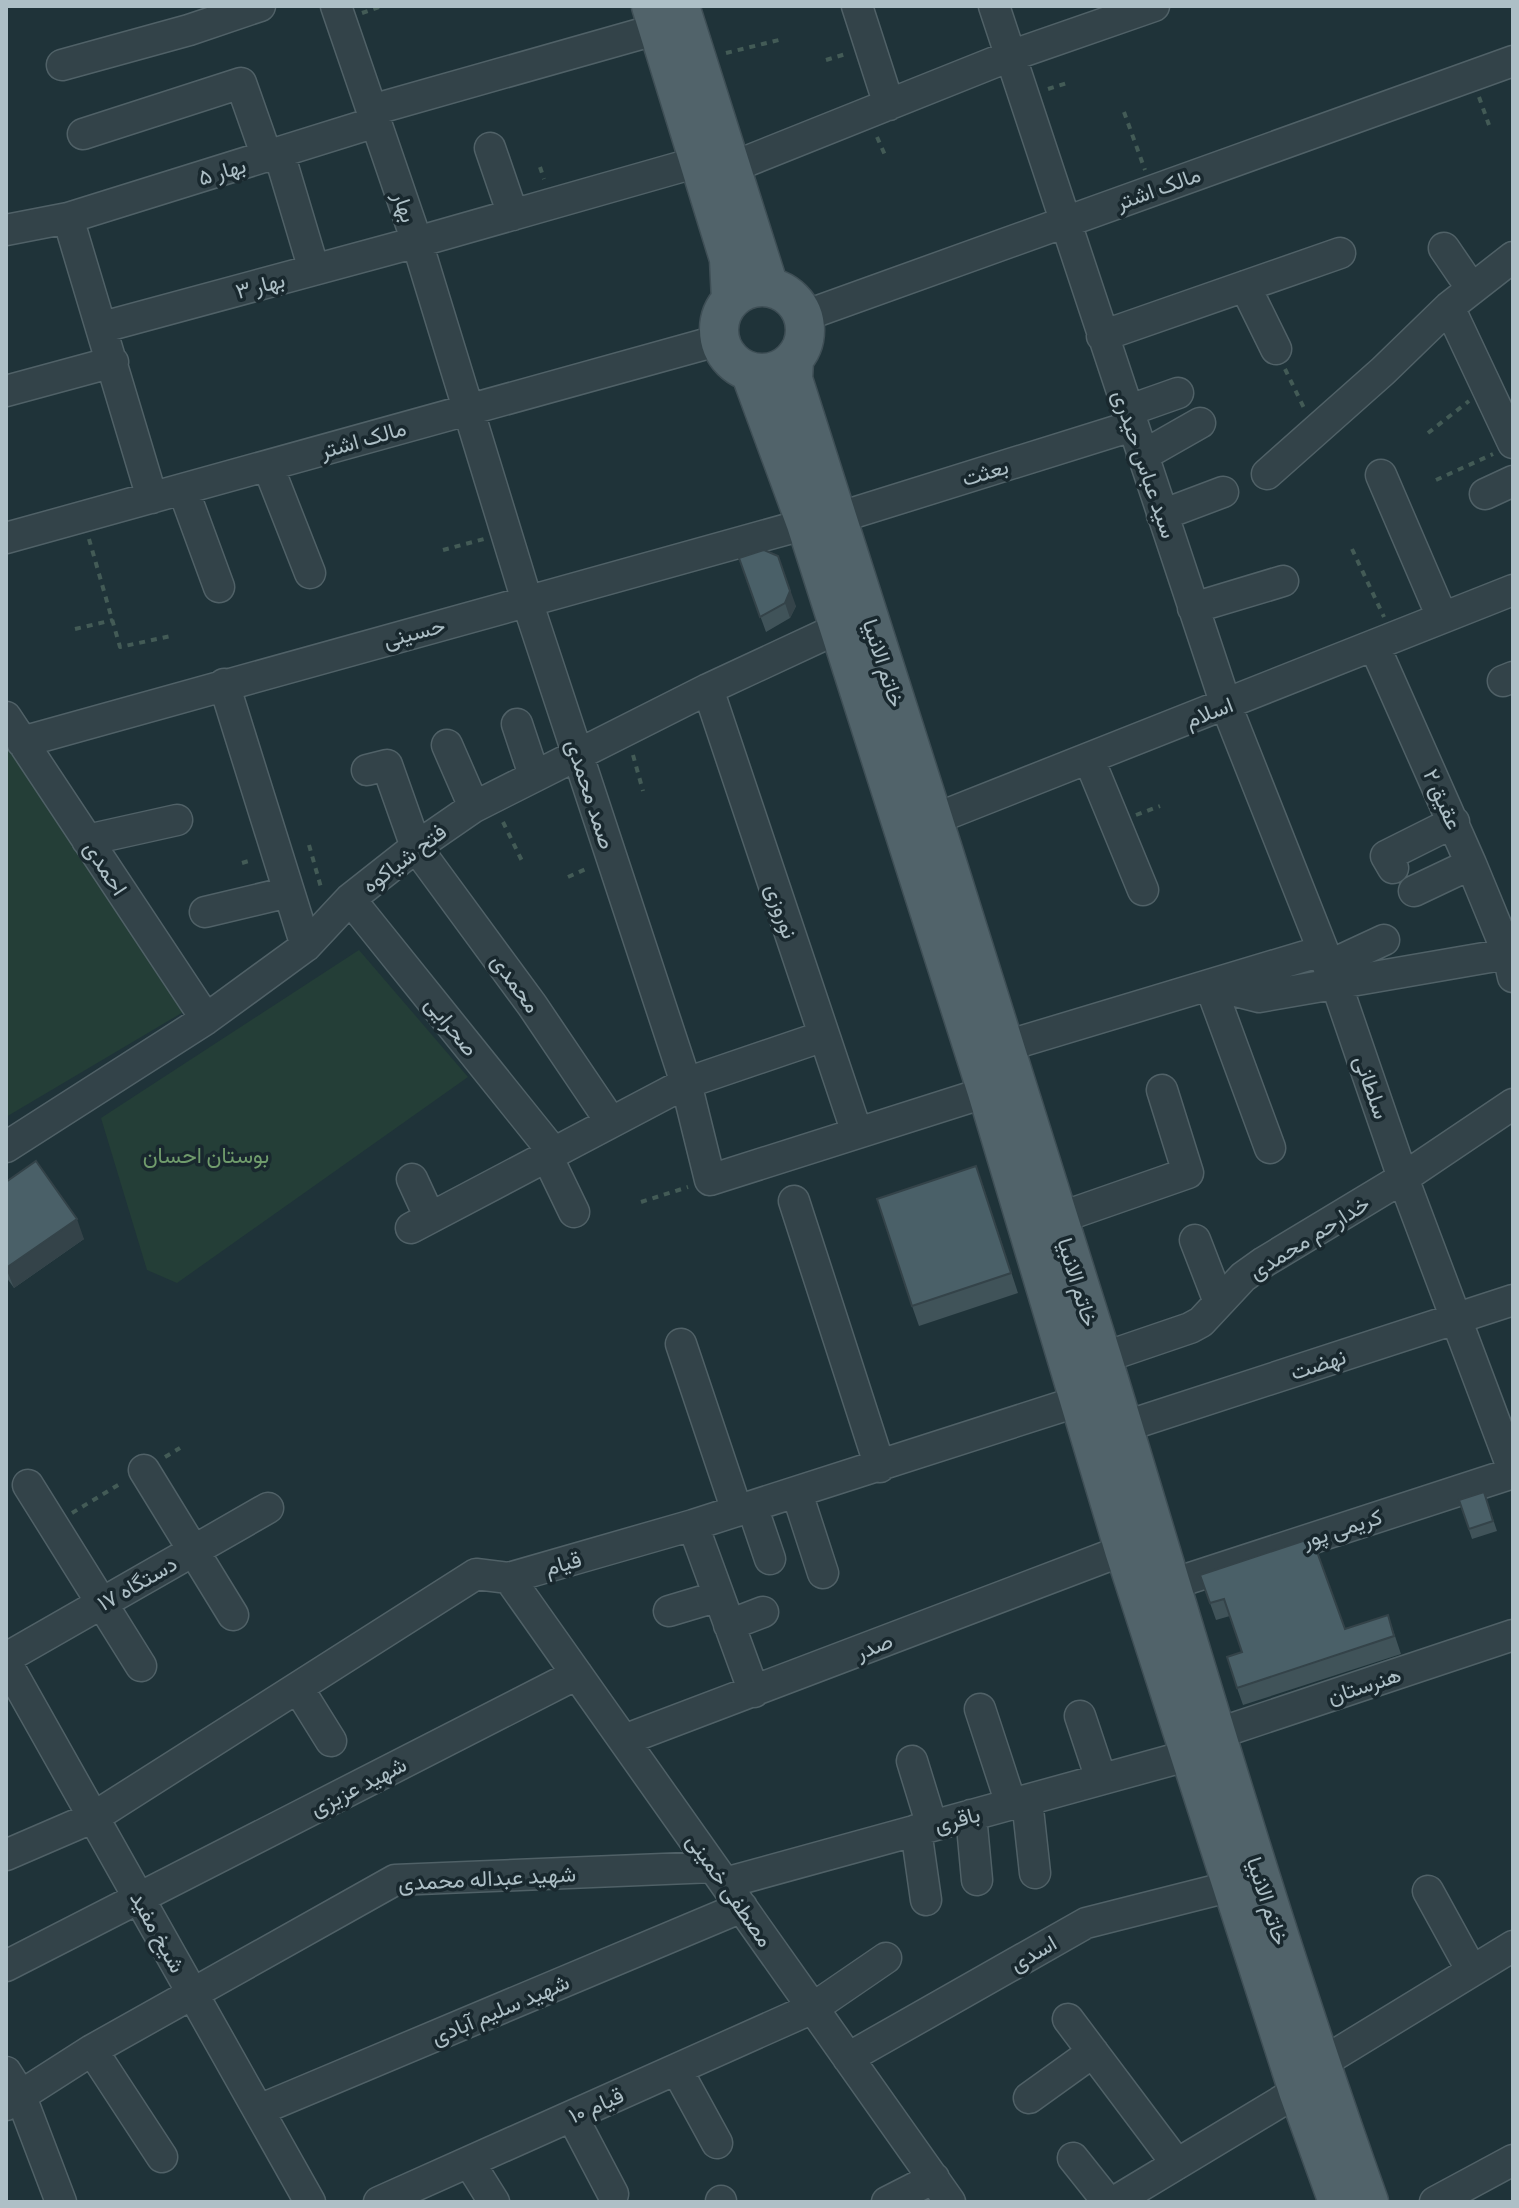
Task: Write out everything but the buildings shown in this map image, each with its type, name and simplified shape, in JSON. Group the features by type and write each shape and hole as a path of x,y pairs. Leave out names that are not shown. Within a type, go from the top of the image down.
{"main road":[{"path":"663,14 697,61 729,259 731,300"},
{"path":"663,14 714,165 769,287"},
{"path":"769,287 790,297 804,316 805,339 794,360 774,373 750,372 730,360 720,340 719,326 731,300 742,292 769,287"},
{"name":"خاتم الانبیا","path":"794,360 793,379 822,521 839,628 1006,1046 1059,1218 1098,1383 1124,1550 1203,1745 1309,2077 1338,2202"},
{"name":"خاتم الانبیا","path":"750,372 822,521 919,826 987,1092 1098,1383 1123,1427 1172,1584 1232,1886 1309,2077 1369,2202"}],"street":[{"path":"62,65 224,12 260,6"},
{"name":"بهار","path":"336,6 417,242 466,411"},
{"path":"857,6 889,105"},
{"name":"سید عباس حیدری","path":"994,6 1226,705"},
{"name":"بهار ۳","path":"103,327 513,215 714,165 889,105 1010,56 1154,6"},
{"name":"بهار ۵","path":"6,230 68,218 273,155 663,14"},
{"name":"مالک اشتر","path":"804,316 1513,61"},
{"path":"83,134 241,83 273,155 314,270"},
{"path":"490,148 513,215"},
{"path":"68,218 152,498"},
{"path":"1444,248 1488,389 1508,434"},
{"path":"1102,336 1340,253"},
{"path":"1267,474 1460,298 1513,257"},
{"path":"1245,286 1276,349"},
{"name":"مالک اشتر","path":"6,538 720,340"},
{"path":"6,391 113,362"},
{"name":"بعثت","path":"822,521 1130,418 1178,393"},
{"name":"صمد محمدی","path":"466,411 686,1083 710,1180"},
{"path":"1142,456 1200,423"},
{"path":"268,466 310,573"},
{"path":"1381,475 1442,617"},
{"path":"1485,494 1513,481"},
{"path":"183,489 219,587"},
{"path":"1162,515 1223,492"},
{"name":"حسینی","path":"14,730 224,684 822,521"},
{"path":"1193,608 1283,581"},
{"name":"اسلام","path":"919,826 1513,590"},
{"name":"فتح شیاکوه","path":"6,1147 206,1019 306,946 340,910 416,847 483,803 625,729 839,628"},
{"name":"عقیق ۲","path":"1384,641 1511,961"},
{"path":"224,684 306,946"},
{"name":"نوروزی","path":"708,689 857,1133"},
{"name":"سلطانی","path":"1226,705 1329,967 1403,1178 1458,1318 1513,1472"},
{"path":"517,724 534,775"},
{"name":"احمدی","path":"14,730 206,1019"},
{"path":"447,745 483,803"},
{"path":"1089,759 1143,890"},
{"name":"محمدی","path":"367,770 387,765 416,847 532,1005 611,1122"},
{"path":"87,840 177,820"},
{"path":"1393,868 1386,856 1454,822"},
{"path":"1414,891 1471,864"},
{"path":"205,912 289,892"},
{"name":"صحرایی","path":"340,910 551,1154 574,1212"},
{"path":"1329,967 1384,940"},
{"path":"1006,1046 1210,985 1329,967 1511,961"},
{"path":"1210,985 1270,1148"},
{"path":"412,1179 421,1223 686,1083 824,1036"},
{"path":"1059,1218 1188,1173 1162,1090"},
{"path":"710,1180 987,1092"},
{"name":"خدارحم محمدی","path":"1098,1383 1201,1322 1243,1277 1264,1262 1403,1178 1513,1104"},
{"path":"794,1201 880,1467"},
{"path":"1195,1240 1219,1302"},
{"name":"نهضت","path":"1123,1427 1513,1300"},
{"path":"681,1344 745,1509 770,1559"},
{"name":"قیام","path":"6,1855 94,1817 476,1574 509,1578 693,1525 880,1467 1098,1383"},
{"path":"144,1470 233,1615"},
{"name":"کریمی پور","path":"1172,1584 1513,1472"},
{"path":"28,1485 141,1666"},
{"path":"797,1493 823,1573"},
{"name":"۱۷ دستگاه","path":"6,1660 268,1508"},
{"path":"693,1525 754,1692"},
{"name":"صدر","path":"624,1740 1124,1550"},
{"name":"مصطفی خمینی","path":"509,1578 942,2190"},
{"path":"669,1611 719,1596"},
{"path":"729,1625 763,1612"},
{"name":"هنرستان","path":"1203,1745 1513,1635"},
{"name":"شیخ مفید","path":"6,1660 310,2202"},
{"name":"شهید عزیزی","path":"6,1966 577,1674"},
{"path":"298,1688 331,1741"},
{"path":"980,1709 1019,1802 1035,1873"},
{"path":"1080,1716 1101,1779"},
{"name":"باقری","path":"727,1886 1101,1779 1203,1745"},
{"path":"912,1761 924,1828 926,1900"},
{"path":"971,1815 977,1880"},
{"name":"شهید عبداله محمدی","path":"11,2091 92,2050 395,1880 727,1886"},
{"name":"شهید سلیم آبادی","path":"259,2110 727,1886"},
{"name":"اسدی","path":"848,2058 1086,1923 1232,1886"},
{"path":"1428,1891 1472,1971"},
{"path":"1114,2202 1513,1946"},
{"name":"قیام ۱۰","path":"379,2202 813,2008 886,1958"},
{"path":"1068,2019 1177,2164"},
{"path":"92,2050 162,2157"},
{"path":"1029,2098 1093,2052"},
{"path":"677,2070 717,2143"},
{"path":"11,2091 58,2201"},
{"path":"572,2116 613,2194"},
{"path":"1073,2158 1108,2202"},
{"path":"1435,2202 1513,2160"},
{"path":"469,2162 494,2202"},
{"path":"887,2202 942,2190"}],"path":[{"path":"697,61 783,39"},
{"path":"1124,112 1152,191"},
{"path":"1276,349 1315,431"},
{"path":"1428,433 1488,389"},
{"path":"1436,480 1508,434"},
{"path":"83,517 120,647 171,636"},
{"path":"443,550 506,534"},
{"path":"1352,549 1384,641"},
{"path":"75,629 113,620"},
{"path":"625,729 643,791"},
{"path":"483,803 523,863"},
{"path":"309,845 340,910"},
{"path":"641,1202 710,1180"},
{"path":"53,1524 144,1470"}],"green space":[{"path":"6,745 190,1008 6,1117"},
{"name":"بوستان احسان","path":"359,950 468,1077 177,1283 147,1270 101,1118"}]}
